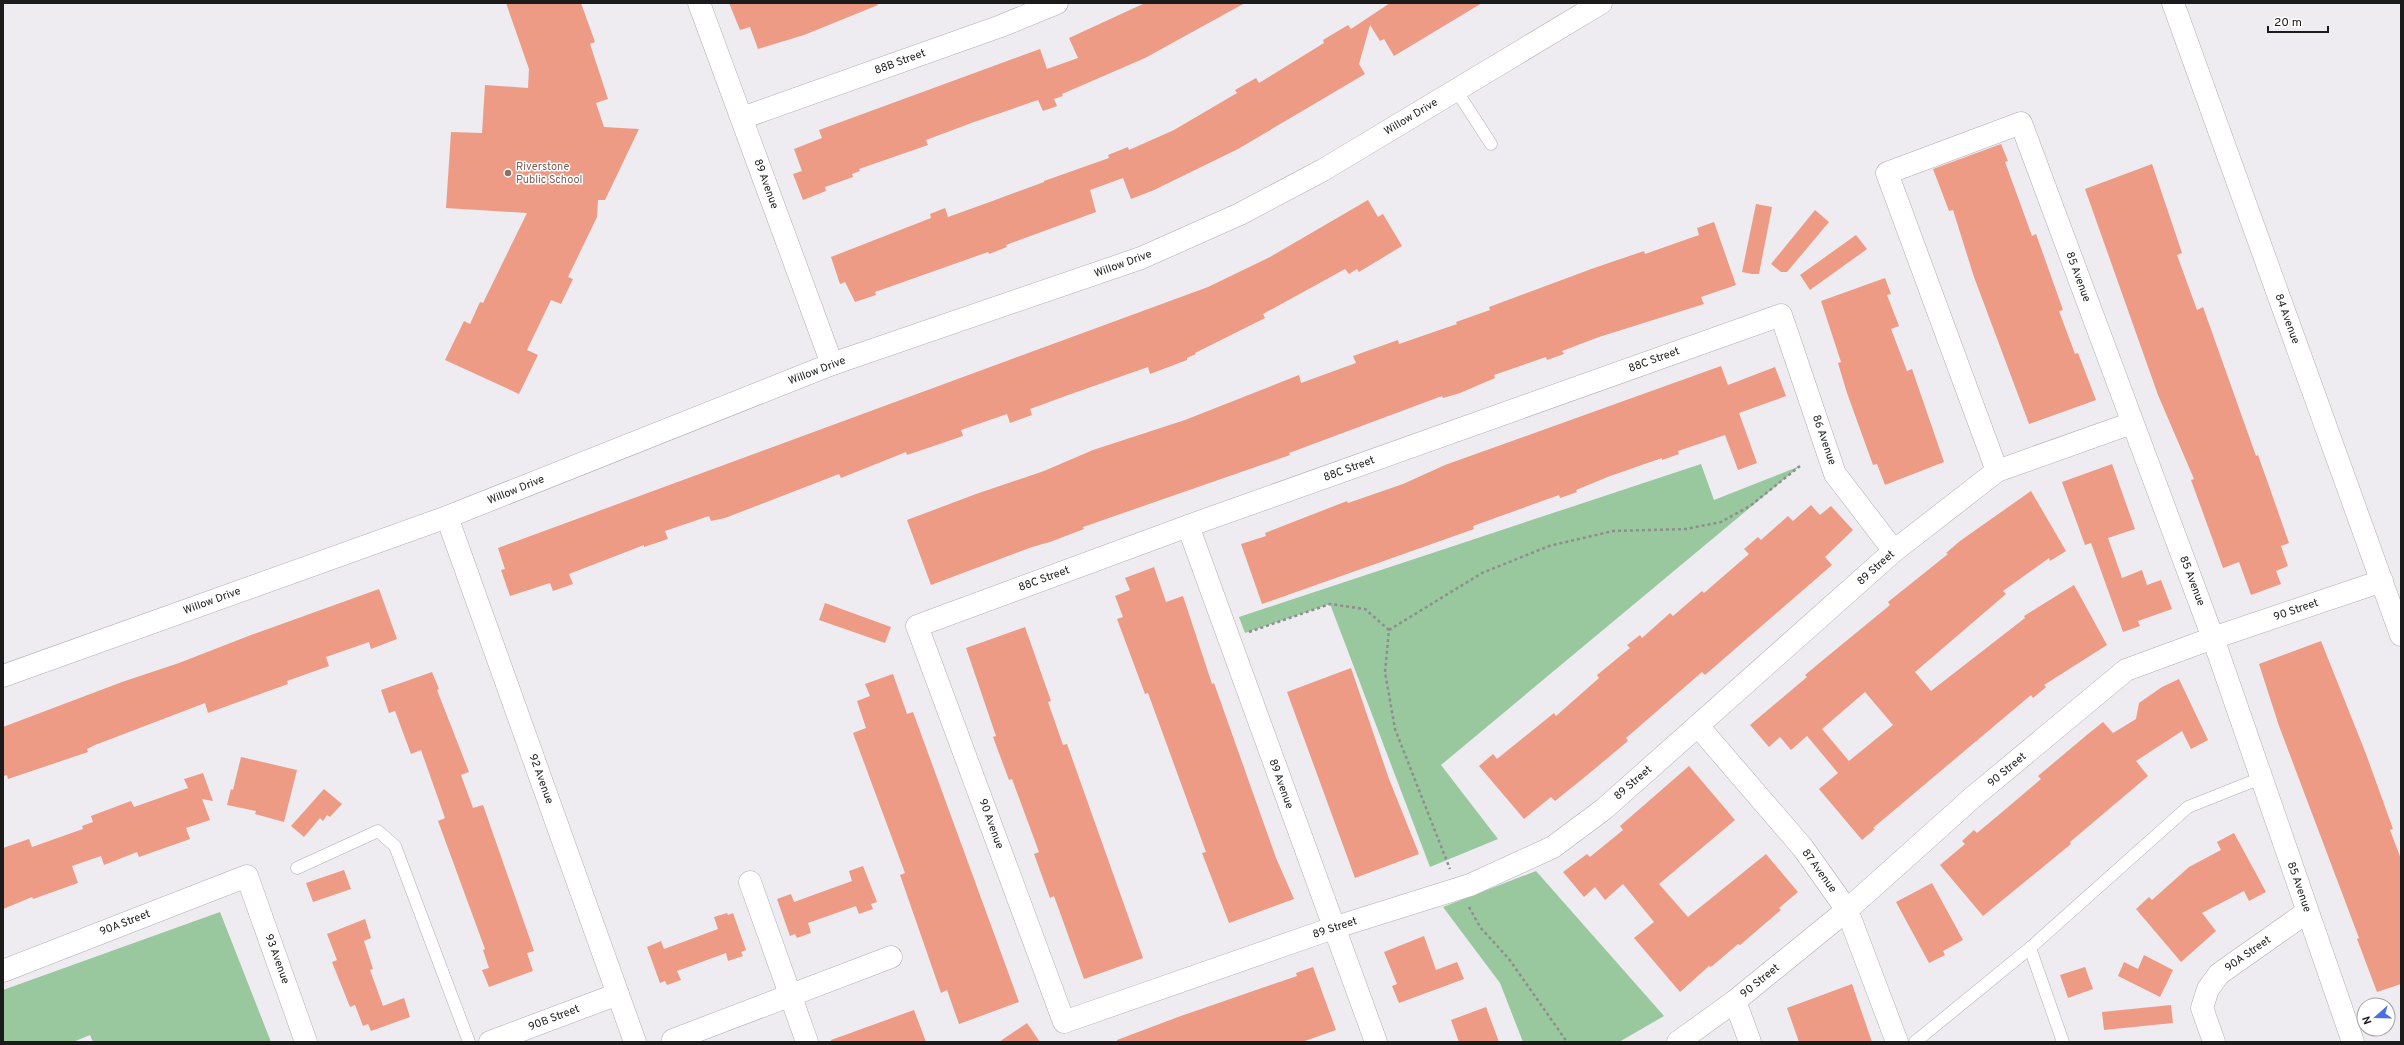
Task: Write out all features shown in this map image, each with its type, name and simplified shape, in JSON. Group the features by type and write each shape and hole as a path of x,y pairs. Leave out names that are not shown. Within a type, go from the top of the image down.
{"street":[{"name":"89 Avenue","path":"700,3 832,364"},
{"name":"88B Street","path":"742,118 1001,26 1057,3"},
{"name":"Willow Drive","path":"3,676 447,517 832,364 1141,258 1219,224 1323,170 1601,3"},
{"name":"84 Avenue","path":"2173,3 2401,635"},
{"name":"85 Avenue","path":"1997,471 1887,173 2021,123 2213,638 2307,912 2354,1042"},
{"name":"88C Street","path":"917,626 1188,526 1781,315"},
{"name":"86 Avenue","path":"1781,315 1835,474 1894,551"},
{"name":"89 Street","path":"1064,1022 1333,928 1458,889 1553,847 1604,809 1894,551 1997,471 2132,423"},
{"name":"92 Avenue","path":"447,517 635,1042"},
{"name":"89 Avenue","path":"1188,526 1333,928 1376,1042"},
{"name":"90 Street","path":"1678,1042 1735,1001 1847,910 1972,798 2126,670 2213,638 2382,581"},
{"name":"90 Avenue","path":"917,626 1064,1022"},
{"name":"87 Avenue","path":"1698,726 1803,848 1847,910 1897,1042"},
{"name":"90A Street","path":"3,971 247,876"},
{"name":"93 Avenue","path":"247,876 306,1042"},
{"path":"750,882 807,1042"},
{"name":"90A Street","path":"2214,1042 2202,1008 2208,990 2219,974 2307,912"},
{"path":"673,1040 891,957"},
{"name":"90B Street","path":"490,1042 618,994"},
{"path":"1735,1001 1750,1042"}],"lane":[{"path":"1456,90 1491,144"},
{"path":"1914,1042 2030,948 2188,807 2261,778"},
{"path":"297,868 378,831 395,846 469,1042"},
{"path":"2030,948 2063,1042"}],"path":[{"path":"1389,630 1482,573 1549,546 1613,531 1686,528 1721,522 1750,506 1800,466"},
{"path":"1245,633 1330,604 1365,608 1389,630"},
{"path":"1389,630 1384,672 1395,729 1458,889 1480,927 1509,959 1567,1042"}],"green space":[{"path":"1701,464 1714,500 1800,466 1441,765 1498,839 1430,867 1330,604 1245,633 1239,617"},
{"path":"1536,871 1664,1016 1619,1042 1523,1042 1500,983 1443,907"},
{"path":"220,912 271,1042 93,1042 90,1035 73,1042 3,1042 3,990"}],"building":[{"path":"506,3 581,3 595,42 590,44 608,99 596,103 604,127 639,129 605,200 598,200 597,217 568,277 573,279 561,304 551,300 527,350 538,355 519,394 445,360 464,321 470,324 480,302 483,303 527,213 446,208 451,132 482,133 485,85 528,88 529,69"},
{"path":"729,3 877,3 878,5 804,35 758,49 750,27 740,30"},
{"path":"1145,3 1245,3 1145,58 1062,94 1063,96 1054,99 1057,106 1043,111 1038,100 974,122 926,140 928,145 859,169 860,171 852,174 853,177 825,187 826,191 803,200 793,174 802,171 794,149 822,138 819,130 1040,49 1047,69 1078,58 1069,38"},
{"path":"1390,3 1482,3 1394,56 1384,39 1380,41 1370,25 1359,64 1365,74 1238,149 1154,190 1131,199 1123,178 1090,190 1096,212 1006,245 1007,247 989,254 988,252 875,292 876,295 855,302 845,282 840,284 831,257 931,218 930,214 945,208 948,217 1109,158 1108,155 1128,147 1129,150 1174,130 1237,93 1235,90 1256,78 1259,83 1324,43 1323,40 1348,25 1351,29"},
{"path":"2001,144 2008,161 2005,162 2032,236 2036,234 2063,310 2059,311 2075,354 2078,353 2096,400 2029,424 1974,277 1953,210 1949,211 1933,169"},
{"path":"2152,164 2182,253 2177,255 2197,310 2203,307 2256,456 2258,455 2289,543 2281,546 2288,566 2276,571 2281,584 2251,595 2239,562 2223,568 2191,480 2194,479 2158,395 2085,189"},
{"path":"1368,200 1378,217 1383,214 1402,246 1359,272 1357,269 1349,274 1345,269 1263,314 1265,318 1195,353 1196,354 1187,358 1187,360 1150,374 1148,367 1071,394 1030,409 1032,415 1010,423 1007,414 961,430 963,436 907,455 906,452 841,478 839,474 725,518 711,521 709,516 665,531 668,539 644,547 644,545 569,574 573,584 553,591 550,583 510,596 501,570 505,569 498,548 1208,287 1270,257"},
{"path":"1756,204 1772,207 1759,274 1752,274 1742,272"},
{"path":"1815,210 1829,222 1787,272 1781,272 1771,264"},
{"path":"1714,222 1736,285 1701,297 1704,304 1599,337 1562,351 1564,354 1547,360 1546,357 1494,375 1495,378 1460,393 1443,398 1442,396 1289,453 1290,455 1083,527 1084,529 1050,542 1032,547 931,585 907,520 976,494 1044,471 1093,450 1185,420 1299,375 1301,383 1356,363 1353,356 1398,340 1399,344 1457,324 1456,322 1490,310 1489,307 1594,268 1644,251 1645,254 1699,235 1697,228"},
{"path":"1856,235 1867,249 1810,290 1800,275"},
{"path":"1885,278 1891,294 1887,295 1899,326 1891,329 1907,371 1912,369 1944,462 1885,485 1877,464 1873,465 1847,393 1838,363 1841,362 1821,301"},
{"path":"1721,366 1728,385 1775,367 1786,396 1739,413 1757,463 1738,470 1725,435 1678,451 1679,454 1662,460 1662,458 1610,476 1576,490 1577,492 1560,498 1559,495 1473,526 1474,529 1262,604 1241,544 1266,536 1265,533 1347,501 1348,503 1403,484 1445,465"},
{"path":"2112,464 2135,529 2108,538 2122,578 2142,570 2147,585 2161,580 2172,609 2138,621 2140,626 2123,632 2091,543 2085,545 2062,482"},
{"path":"2031,491 2066,551 2050,561 2049,558 2003,591 2006,594 1915,672 1931,691 2025,618 2024,616 2074,585 2107,645 2044,685 2046,687 2033,698 2031,695 1873,828 1875,829 1862,840 1819,789 1838,773 1807,736 1791,750 1780,737 1769,747 1750,725 1807,677 1805,675 1890,605 1888,602 1948,554 1946,553 1960,541","holes":["1865,692 1893,725 1849,761 1822,729"]},
{"path":"1811,505 1820,515 1831,506 1853,530 1825,557 1832,565 1705,675 1702,672 1626,738 1628,741 1586,776 1555,801 1551,797 1524,819 1479,766 1493,754 1497,759 1554,713 1556,716 1599,678 1597,675 1630,648 1627,645 1640,635 1642,638 1670,613 1673,616 1702,591 1704,593 1749,554 1744,549 1758,537 1761,540 1788,516 1793,521"},
{"path":"1154,567 1166,602 1183,596 1212,684 1214,683 1276,858 1294,899 1229,923 1202,853 1206,852 1148,693 1145,694 1117,619 1123,617 1115,596 1130,590 1125,578"},
{"path":"379,589 397,639 371,649 369,642 326,657 329,666 287,681 288,684 208,713 205,703 95,745 87,749 88,752 8,779 7,775 3,776 3,727 122,682 179,663 251,635"},
{"path":"825,603 891,627 885,643 819,620"},
{"path":"1025,627 1051,701 1048,702 1063,745 1067,744 1143,958 1084,979 1054,896 1050,898 1034,854 1039,852 1012,779 1009,780 993,737 996,736 966,648"},
{"path":"2321,641 2366,754 2393,829 2390,830 2401,859 2401,984 2377,992 2357,939 2359,938 2279,726 2259,664"},
{"path":"1351,668 1389,779 1419,854 1355,878 1287,692"},
{"path":"432,672 439,689 437,690 469,772 461,775 473,808 483,805 534,951 527,953 533,971 489,987 482,970 489,968 483,950 485,949 438,821 445,818 421,750 411,754 395,711 389,713 381,690"},
{"path":"893,674 907,714 913,712 1019,1002 959,1024 947,990 941,993 900,875 905,873 853,733 866,728 857,701 870,696 865,684"},
{"path":"2179,679 2208,740 2191,749 2182,731 2136,761 2148,776 2070,842 2071,844 1983,916 1940,865 1965,844 1962,841 1974,830 1977,833 2001,813 2041,779 2038,776 2103,722 2113,733 2136,719 2139,703 2162,687"},
{"path":"241,757 297,770 284,822 255,814 256,811 227,805 231,789 233,790"},
{"path":"1689,766 1735,820 1659,884 1688,917 1766,854 1798,892 1779,908 1781,910 1740,945 1738,944 1711,967 1709,966 1680,992 1634,938 1654,922 1623,884 1605,900 1595,887 1584,897 1563,872 1587,854 1590,857 1623,830 1620,826"},
{"path":"203,773 213,801 202,799 210,820 186,828 190,839 139,857 137,852 104,865 101,856 72,866 78,883 33,899 32,897 3,909 3,848 29,839 32,847 83,829 82,826 93,822 91,816 131,801 134,807 188,788 184,779"},
{"path":"324,789 342,804 330,817 327,815 323,821 320,818 304,837 291,826"},
{"path":"2234,833 2266,892 2249,901 2244,891 2202,913 2216,931 2181,962 2136,909 2149,897 2152,900 2189,867 2221,850 2217,842"},
{"path":"863,866 877,902 871,904 873,909 859,914 856,906 808,923 811,933 797,938 795,934 790,936 777,899 791,894 794,902 852,881 849,871"},
{"path":"344,870 351,889 313,902 306,883"},
{"path":"1932,883 1963,940 1943,951 1945,955 1929,963 1896,902"},
{"path":"727,913 728,915 733,913 746,950 741,952 743,956 728,961 726,953 677,971 681,980 667,985 665,981 660,983 647,947 661,941 664,949 718,929 714,917"},
{"path":"365,919 371,938 364,941 373,969 370,970 383,1006 404,998 410,1017 371,1031 368,1024 363,1026 355,1005 350,1007 332,962 337,960 327,934"},
{"path":"1424,936 1436,970 1457,962 1464,979 1399,1003 1392,986 1397,984 1384,952"},
{"path":"2144,955 2173,970 2160,997 2118,976 2124,962 2138,969"},
{"path":"1313,967 1336,1030 1302,1042 1117,1042 1117,1040 1178,1017 1297,976 1296,973"},
{"path":"2085,967 2093,989 2068,998 2060,975"},
{"path":"1852,984 1872,1042 1799,1042 1787,1008"},
{"path":"2171,1005 2173,1023 2104,1030 2102,1012"},
{"path":"1486,1007 1499,1042 1459,1042 1451,1020"},
{"path":"914,1010 926,1042 831,1042 831,1040"},
{"path":"1027,1023 1040,1042 999,1042"}],"place":[{"name":"Riverstone Public School","path":"508,173"}]}
